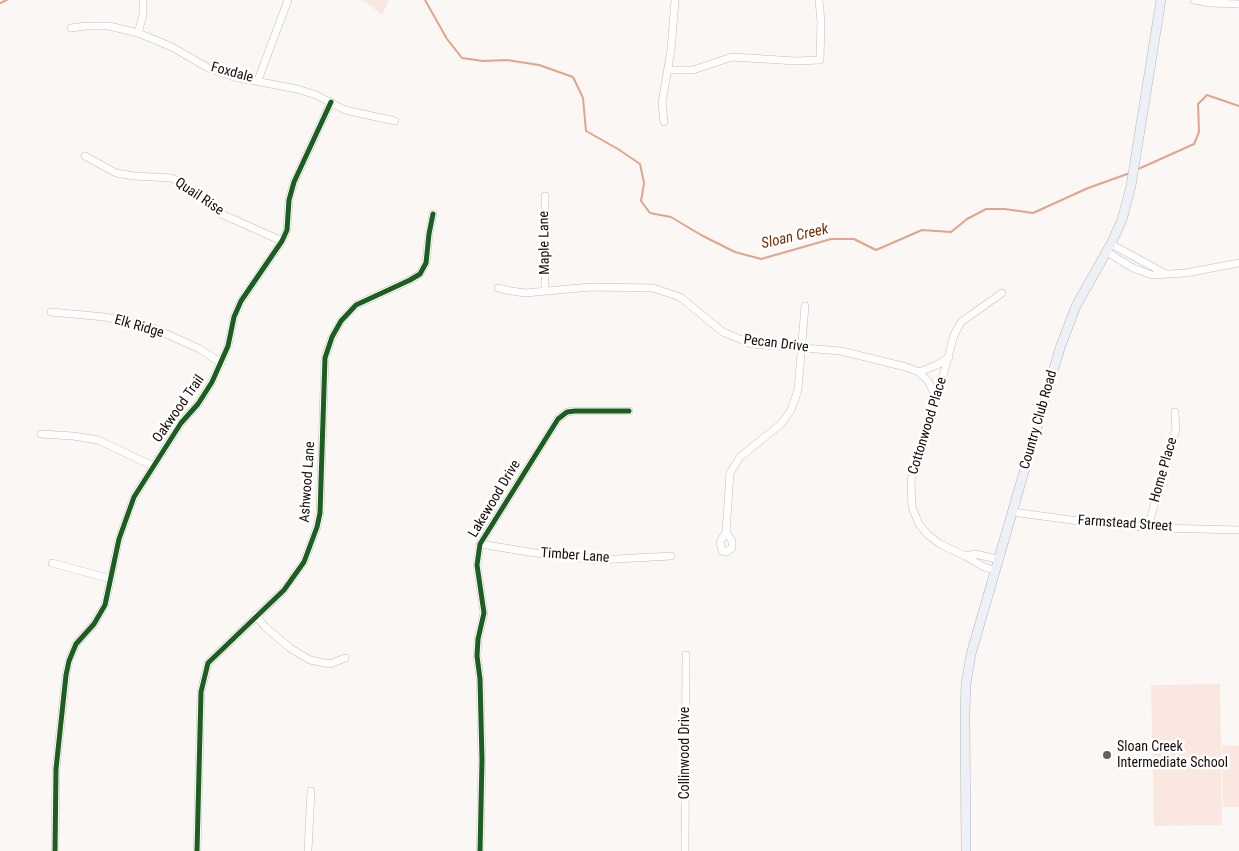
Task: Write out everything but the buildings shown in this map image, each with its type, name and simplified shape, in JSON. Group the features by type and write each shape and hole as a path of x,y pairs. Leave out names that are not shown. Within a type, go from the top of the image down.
{"main road":[{"name":"Country Club Road","path":"966,851 966,684 970,654 1060,348 1076,306 1109,248 1122,220 1131,186 1161,0"}],"street":[{"path":"138,32 143,15 144,0"},
{"path":"258,80 288,0"},
{"path":"664,122 662,103 668,70 675,0"},
{"path":"668,70 693,70 732,57 796,61 820,60 821,22 819,0"},
{"path":"1194,0 1210,3 1239,4"},
{"name":"Foxdale","path":"71,28 108,26 138,32 172,47 210,69 234,77 258,80 297,89 331,102 345,110 395,121"},
{"name":"Oakwood Trail","path":"55,851 54,789 66,668 76,644 94,624 103,609 119,539 134,497 182,423 204,395 228,346 234,317 241,301 282,241 287,230 289,200 294,182 331,102"},
{"name":"Quail Rise","path":"85,156 116,173 172,178 198,194 217,212 282,241"},
{"name":"Maple Lane","path":"545,196 546,290"},
{"name":"Ashwood Lane","path":"197,851 200,692 208,663 284,590 304,562 317,527 321,500 325,358 332,337 341,321 356,306 420,274 426,263 433,214"},
{"path":"1109,248 1133,268 1152,274 1186,273 1239,263"},
{"name":"Pecan Drive","path":"498,288 511,292 525,293 591,287 653,288 680,297 723,332 752,344 841,351 906,367 918,372"},
{"name":"Cottonwood Place","path":"994,570 984,567 928,536 917,520 912,506 911,480 937,399 954,335 961,322 1002,293"},
{"path":"726,532 730,473 740,457 781,424 791,410 798,390 805,306"},
{"name":"Elk Ridge","path":"51,312 105,317 151,327 200,349 221,363"},
{"path":"937,399 928,381 918,372 949,357"},
{"name":"Lakewood Drive","path":"480,851 482,760 480,679 477,656 478,639 484,613 477,565 480,544 558,419 567,412 575,411 629,411"},
{"name":"Home Place","path":"1148,527 1176,426 1175,412"},
{"path":"41,434 98,440 153,466"},
{"name":"Farmstead Street","path":"1012,512 1076,521 1148,527 1239,530"},
{"name":"Timber Lane","path":"480,544 534,553 598,560 670,556"},
{"name":"Cottonwood Place","path":"965,556 975,554 997,559"},
{"path":"52,563 111,579"},
{"path":"256,615 265,627 290,648 310,660 330,664 345,658"},
{"name":"Collinwood Drive","path":"685,851 686,655"},
{"path":"308,851 311,791"}],"shaded area":[{"path":"363,0 389,0 382,15"},
{"path":"1220,684 1222,825 1154,826 1151,685"},
{"path":"1222,745 1239,746 1239,807 1223,807"}],"waterway":[{"path":"0,3 7,0"},
{"name":"Sloan Creek","path":"425,0 447,39 462,58 483,61 507,60 539,65 573,77 583,98 586,131 640,164 644,183 641,201 650,213 671,217 735,252 761,259 831,239 854,239 876,250 922,230 951,232 967,219 986,209 1005,209 1033,213 1088,188 1130,173"},
{"name":"Sloan Creek","path":"1136,170 1194,144 1199,132 1198,104 1207,95 1239,106"}],"cycle path":[{"path":"55,851 56,769 69,661 76,644 94,624 105,605 119,539 134,497 181,423 198,404 212,382 228,346 234,317 241,301 282,241 287,230 289,200 294,182 331,102"},
{"path":"197,851 201,692 208,663 284,590 304,562 320,513 325,358 332,337 341,321 356,305 420,274 426,263 433,214"},
{"path":"480,851 482,760 480,679 477,656 478,639 484,613 477,565 480,544 558,419 567,412 575,411 629,411"}],"place":[{"name":"Sloan Creek Intermediate School","path":"1107,755"}]}
